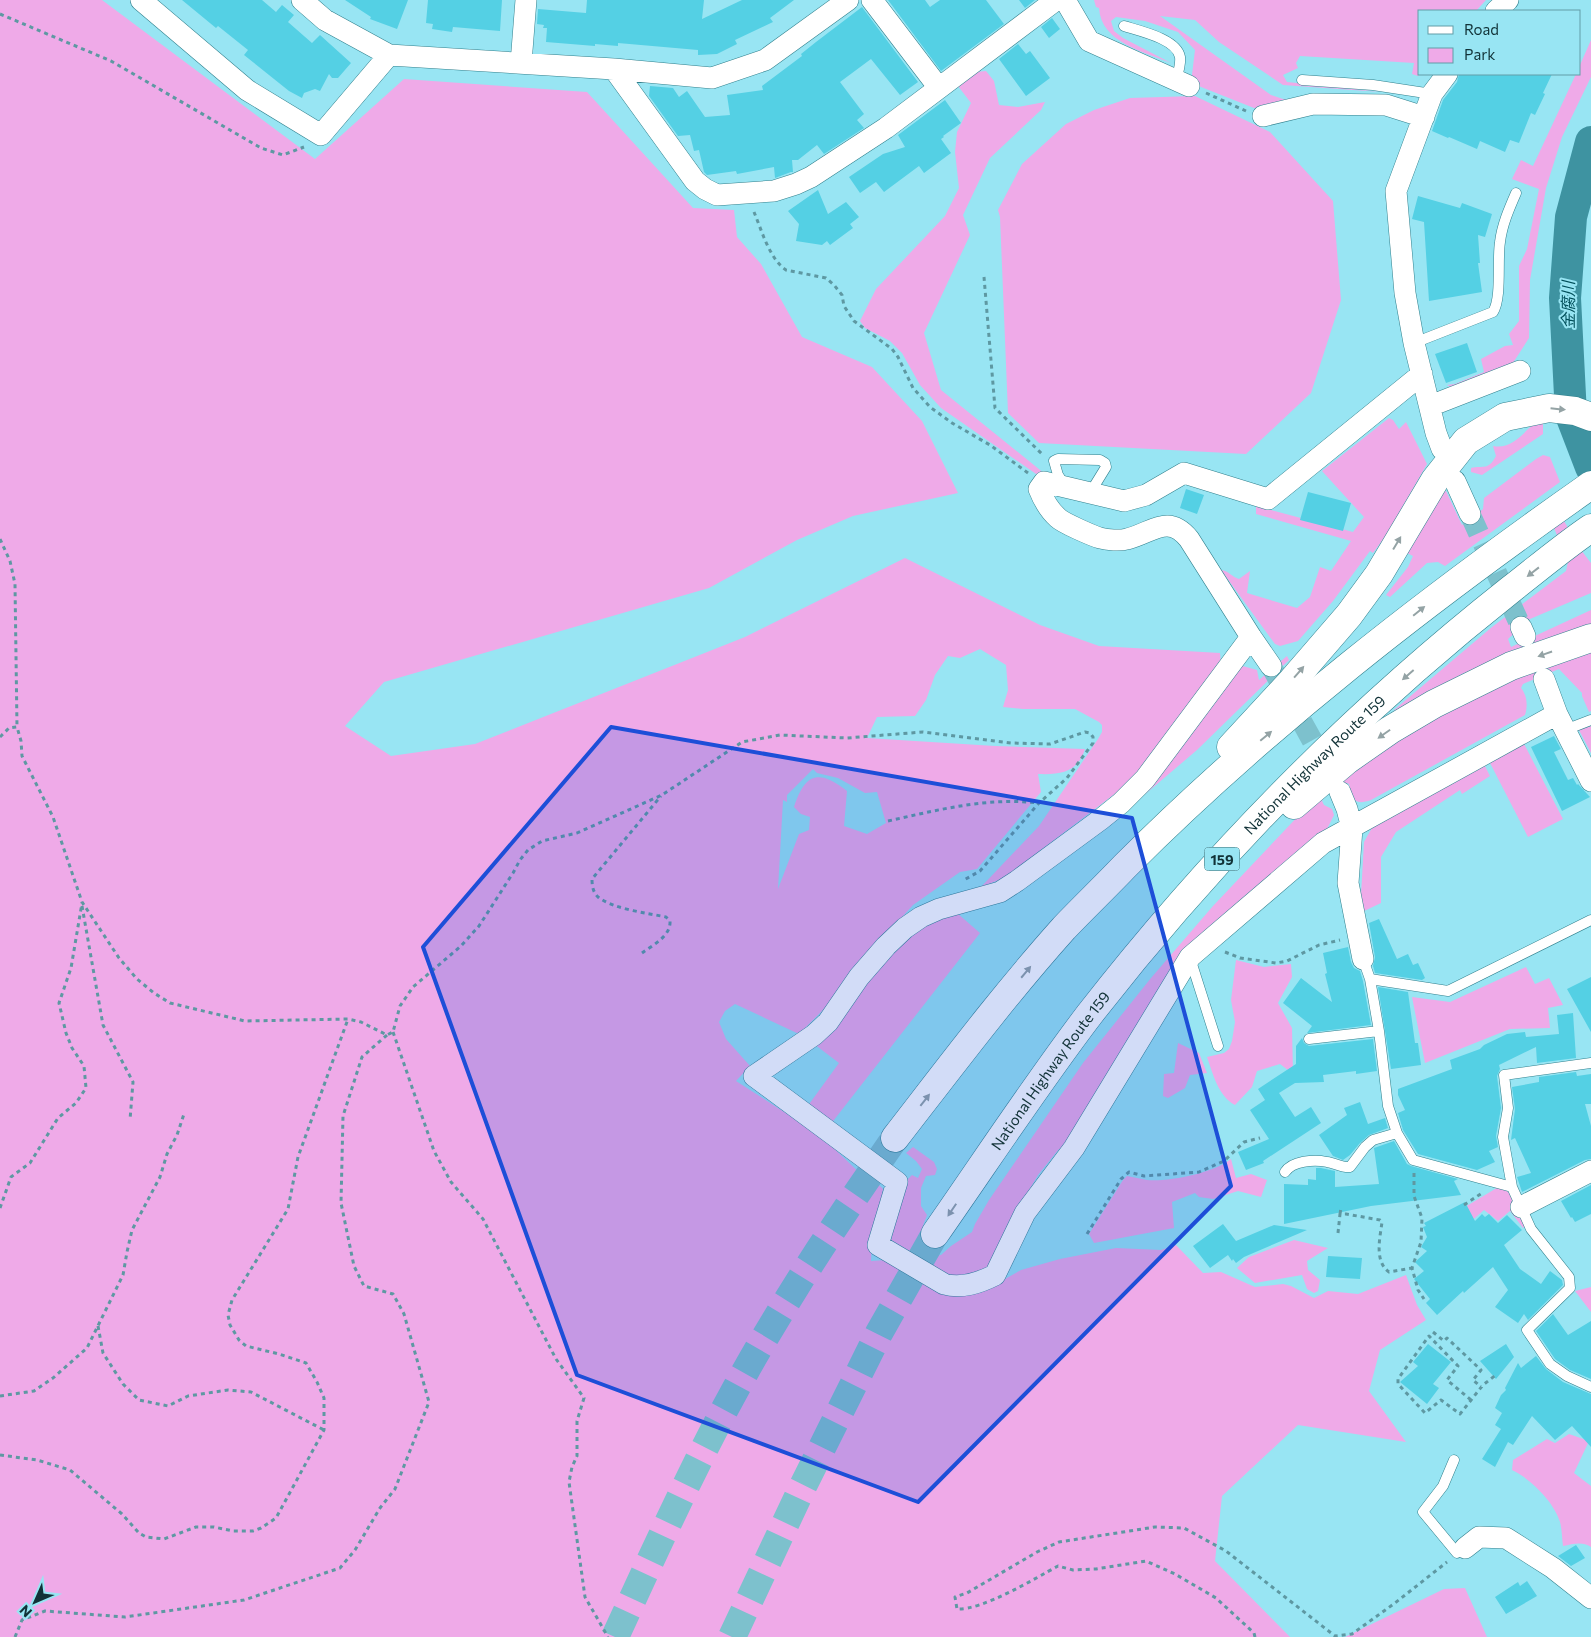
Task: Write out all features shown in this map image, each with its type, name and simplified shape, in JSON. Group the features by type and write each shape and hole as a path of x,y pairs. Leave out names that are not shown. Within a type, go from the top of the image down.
{"highway":[{"path":"895,1138 1023,976 1065,927 1292,681 1348,615 1379,574 1435,480 1466,441 1505,417 1549,408 1574,411 1591,417"},
{"path":"1065,927 1153,838 1209,786 1289,717 1423,607 1591,485"},
{"name":"National Highway Route 159","path":"935,1234 1045,1075 1090,1015 1185,899 1259,817 1386,694 1465,625 1581,534"},
{"name":"159","path":"975,1176 1193,912 1243,856 1291,807 1347,760 1390,730 1434,704 1511,666 1591,638"}],"street":[{"path":"141,0 247,90 321,135 389,55"},
{"path":"302,0 326,20 389,55 614,69 712,78 765,60 848,0"},
{"path":"521,63 526,0"},
{"path":"872,0 939,88"},
{"path":"614,69 695,181 717,195 774,191 811,177 886,128 1056,0"},
{"path":"1065,0 1089,41 1182,83"},
{"path":"1497,10 1508,0"},
{"path":"1442,449 1436,433 1414,343 1405,293 1396,192 1432,94 1446,75"},
{"path":"1263,116 1313,104 1386,105 1424,117"},
{"path":"1430,406 1520,371"},
{"path":"1271,666 1182,530 1174,526 1157,527 1126,539 1101,538 1059,519 1039,489 1050,474 1066,487 1124,501 1146,495 1184,473 1268,499 1422,374"},
{"path":"1455,481 1470,514"},
{"path":"1251,637 1145,779 1121,803 1000,892 939,909 921,917 905,928 858,977 828,1022 814,1035 754,1076 897,1182 878,1245 944,1284 964,1287 996,1275 1025,1213 1074,1148 1190,957 1323,843 1561,722"},
{"path":"1544,679 1561,722 1591,781"},
{"path":"1340,792 1348,809 1352,828 1348,883 1363,959"},
{"path":"1522,1207 1591,1171"},
{"path":"1461,1551 1479,1537 1506,1538 1553,1568 1591,1598"}],"lane":[{"path":"1124,26 1170,42 1180,54 1182,83"},
{"path":"1302,80 1373,85 1432,94"},
{"path":"1414,343 1493,312 1497,300 1500,242 1506,217 1516,193"},
{"path":"1050,474 1054,461 1058,459 1100,460 1105,463 1106,468 1090,493"},
{"path":"1561,722 1591,720"},
{"path":"1370,980 1448,991 1591,920"},
{"path":"1190,957 1218,1046"},
{"path":"1363,959 1370,980 1379,1031 1388,1106 1397,1133 1413,1160 1512,1187"},
{"path":"1309,1039 1379,1031"},
{"path":"1591,1063 1504,1075 1508,1108 1503,1137 1512,1187 1531,1229 1569,1277 1570,1288 1527,1330 1550,1364 1567,1376 1591,1387"},
{"path":"1285,1172 1295,1164 1314,1161 1325,1161 1350,1167 1364,1147 1373,1140 1397,1133"},
{"path":"1454,1460 1443,1486 1423,1512 1461,1551"}],"path":[{"path":"0,14 112,61 261,148 283,155 300,150 321,135"},
{"path":"1182,83 1253,114 1263,116"},
{"path":"746,193 774,257 782,267 786,270 826,278 842,295 844,306 854,321 892,349 913,388 930,406 952,423 990,445 1037,479 1050,474 995,408 984,277"},
{"path":"0,539 10,560 15,584 16,728 21,741 22,756 52,817 82,902 102,1025 133,1082 130,1120"},
{"path":"0,737 9,728 16,728"},
{"path":"608,1637 585,1598 569,1482 572,1467 577,1456 577,1421 584,1398 556,1359 483,1219 451,1182 434,1152 393,1032 400,1006 413,987 461,946 479,926 528,850 542,841 577,833 662,795 742,742 780,735 847,738 923,732 1011,743 1050,744 1085,732 1090,733 1093,737 1093,743 1067,778 1039,803 980,871 974,876 958,882"},
{"path":"642,953 665,935 670,927 670,921 666,917 615,906 598,897 592,887 592,879 662,795"},
{"path":"888,821 960,805 1019,801 1039,803"},
{"path":"82,902 119,958 137,979 170,1003 245,1021 348,1019 361,1022 387,1035"},
{"path":"0,1208 11,1177 30,1163 58,1118 76,1103 86,1088 84,1066 72,1048 66,1033 59,1003 71,968 82,902"},
{"path":"1209,941 1218,950 1240,958 1276,963 1286,961 1319,945 1358,936"},
{"path":"0,1455 37,1460 70,1470 122,1514 139,1533 146,1537 164,1539 196,1527 253,1531 276,1518 324,1430 324,1398 318,1382 306,1363 246,1346 239,1340 230,1325 228,1316 232,1300 288,1209 298,1157 348,1019"},
{"path":"15,1637 22,1620 45,1611 125,1617 244,1600 340,1568 355,1550 380,1508 395,1489 428,1402 404,1314 393,1294 364,1286 354,1266 341,1202 343,1116 362,1057 393,1032"},
{"path":"0,1396 34,1390 53,1378 87,1348 123,1275 126,1252 132,1230 160,1177 166,1154 177,1135 184,1114"},
{"path":"1087,1234 1121,1179 1129,1172 1144,1176 1199,1172 1224,1161 1244,1142 1260,1138"},
{"path":"1413,1160 1414,1196 1422,1218 1421,1242 1412,1268 1418,1290 1424,1299"},
{"path":"1338,1233 1341,1208"},
{"path":"1340,1214 1380,1220 1382,1222 1379,1256 1386,1271 1412,1268"},
{"path":"98,1325 103,1353 123,1384 139,1400 168,1406 188,1396 228,1390 251,1392 324,1430"},
{"path":"1433,1332 1444,1341 1447,1338 1481,1370 1473,1380 1481,1387"},
{"path":"1471,1400 1446,1380 1458,1366 1429,1336 1398,1379 1398,1384 1425,1413 1441,1400 1460,1414 1471,1400 1481,1387 1497,1374"},
{"path":"1255,1637 1248,1627 1216,1598 1175,1574 1146,1561 1096,1569 1073,1570 1058,1566 1004,1595 965,1609 957,1609 955,1597 967,1593 1037,1552 1059,1542 1155,1527 1184,1528 1226,1552 1335,1636 1352,1634 1461,1551"}],"highlighted area":[{"path":"611,727 1132,818 1231,1186 918,1502 577,1375 423,947"}],"green space":[{"path":"0,0 102,0 315,159 404,79 587,92 693,208 734,210 737,237 761,264 802,337 872,367 922,421 958,493 853,516 797,540 709,588 384,682 345,726 391,756 475,744 745,637 905,558 1040,625 1099,646 1220,653 1221,665 1137,777 1004,878 981,887 1039,826 1098,739 1102,732 1102,725 1075,709 1003,707 1008,690 1006,665 980,649 960,658 948,656 935,675 926,700 915,716 877,717 867,738 995,746 1085,749 1082,757 1073,767 1061,773 1038,774 1041,792 977,869 960,872 913,905 848,977 832,1001 799,1034 735,1004 725,1011 719,1022 726,1039 750,1066 736,1081 820,1135 868,1181 879,1185 883,1189 872,1240 871,1261 886,1260 947,1292 980,1293 1021,1270 1060,1259 1116,1248 1161,1250 1176,1245 1203,1273 1221,1272 1255,1287 1283,1284 1314,1298 1328,1291 1358,1294 1406,1275 1417,1305 1426,1320 1380,1350 1369,1391 1406,1442 1298,1425 1222,1496 1215,1561 1290,1637 0,1637","holes":["813,769 817,773 838,778 865,793 877,792 886,823 867,834 844,826 847,791 828,779 821,777 808,781 798,796 794,807 801,814 810,817 809,830 799,834 778,889 783,800 787,802 787,795"]},
{"path":"1094,0 1486,0 1477,10 1418,10 1418,76 1412,74 1414,63 1300,56 1296,63 1298,68 1283,75 1287,82 1382,92 1283,85 1219,42 1195,20 1160,16 1271,95 1283,99 1304,100 1259,110 1191,83 1195,50 1178,32 1145,21 1116,17 1111,21 1114,31 1123,38 1171,63 1137,50 1116,38 1107,30 1099,8 1096,7"},
{"path":"1591,40 1591,77 1562,137 1546,188 1530,280 1529,338 1511,366 1457,390 1447,385 1455,384 1484,372 1481,359 1505,346 1513,345 1509,334 1519,321 1519,266 1527,249 1539,189 1512,179 1521,160 1533,166 1576,75 1581,75 1581,63"},
{"path":"986,71 994,81 999,105 1018,107 1045,102 1041,110 990,158 963,215 970,235 924,333 941,390 1045,474 1039,476 941,408 920,385 902,353 890,341 865,328 860,321 876,289 945,216 959,188 955,152 957,132 971,103 958,86 976,72"},
{"path":"1195,96 1270,132 1333,201 1341,300 1311,393 1246,454 1039,443 1008,413 1000,217 998,210 1022,164 1066,124 1094,110 1130,98"},
{"path":"1389,418 1393,420 1399,429 1406,422 1427,464 1387,534 1373,553 1370,551 1333,601 1298,641 1280,646 1275,644 1221,570 1239,579 1250,571 1247,593 1297,608 1310,597 1320,567 1331,571 1351,541 1256,514 1256,506 1353,532 1364,517 1322,471"},
{"path":"1539,420 1543,424 1543,434 1482,475 1471,472 1471,468 1485,467 1491,464 1496,456 1493,446 1507,445 1513,442"},
{"path":"1543,455 1550,457 1560,482 1445,566 1438,562 1427,563 1390,597 1386,595 1408,567 1413,556 1407,553 1442,492 1446,491 1462,525 1483,509 1484,498"},
{"path":"1564,521 1591,563 1591,593 1530,619 1508,639 1511,647 1591,610 1591,625 1541,642 1462,674 1397,713 1394,710 1492,627 1566,571 1568,562 1554,528"},
{"path":"1591,646 1591,711 1589,712 1582,693 1559,669 1523,684 1521,688 1525,694 1527,704 1525,715 1371,800 1357,802 1351,794 1349,784 1346,783 1325,796 1322,801 1324,805 1332,809 1334,815 1327,829 1211,927 1064,1149 1059,1149 1038,1175 1018,1209 989,1272 952,1278 891,1240 904,1183 912,1175 918,1178 922,1169 906,1153 913,1147 934,1162 937,1169 935,1175 926,1176 921,1188 921,1206 927,1215 921,1236 923,1245 930,1256 941,1255 972,1232 989,1200 1083,1063 1151,978 1213,906 1321,792 1434,713"},
{"path":"1287,656 1289,660 1197,750 1143,796 1239,665 1257,670 1259,680"},
{"path":"1591,726 1591,753 1579,730"},
{"path":"1522,740 1563,819 1528,837 1488,759"},
{"path":"1483,762 1490,776 1462,794 1460,790 1396,832 1381,857 1381,903 1360,913 1364,842 1373,826"},
{"path":"957,913 980,933 830,1125 807,1107 839,1063 814,1044 845,1006 918,927"},
{"path":"1236,960 1264,967 1291,964 1292,977 1278,1003 1292,1028 1293,1074 1280,1064 1257,1071 1252,1087 1235,1105 1220,1090 1207,1057 1224,1053 1229,1049 1232,1041 1235,1022 1231,1000"},
{"path":"1526,967 1535,984 1549,978 1563,1005 1548,1008 1550,1028 1510,1029 1425,1063 1412,997 1450,1002"},
{"path":"1178,1043 1199,1053 1207,1073 1190,1075 1185,1088 1168,1098 1163,1096 1164,1074 1174,1073"},
{"path":"1231,1159 1236,1178 1251,1174 1267,1180 1261,1197 1238,1191 1213,1199 1199,1197 1195,1193 1172,1202 1174,1228 1094,1243 1089,1234 1127,1176 1147,1180 1167,1180 1190,1176 1214,1168"},
{"path":"1500,1186 1512,1197 1525,1226 1523,1228 1510,1211 1498,1221 1484,1210 1453,1237 1465,1207"},
{"path":"1294,1240 1328,1248 1307,1261 1308,1270 1320,1280 1318,1291 1314,1293 1307,1289 1302,1275 1255,1283 1237,1268 1249,1257"},
{"path":"1591,1287 1591,1312 1575,1291"},
{"path":"1569,1434 1589,1441 1574,1473 1591,1486 1591,1547 1581,1544 1563,1546 1560,1522 1553,1507 1534,1485 1512,1470 1513,1460 1547,1439 1555,1443"},
{"path":"1465,1588 1487,1637 1345,1637 1444,1589"}],"building":[{"path":"182,0 262,0 276,12 282,5 294,15 288,22 312,43 320,35 351,63 338,78 332,78 329,74 320,91 315,89 304,93 302,98 289,91 244,55 248,50 218,26 216,28"},
{"path":"345,0 408,0 397,29 370,19 371,17"},
{"path":"428,0 502,0 500,31 453,27 452,32 432,29 433,24 426,23"},
{"path":"587,0 704,0 702,19 742,0 794,0 770,18 773,22 735,40 737,44 717,54 698,55 698,50 618,43 618,46 595,44 595,46 546,42 547,28 543,28 544,25 537,24 538,9 586,13"},
{"path":"888,0 925,0 930,7 940,0 986,0 1004,24 941,71"},
{"path":"1019,0 1035,0 1025,8"},
{"path":"862,7 918,82 900,95 871,59 840,82 864,114 857,120 864,128 824,154 817,145 798,160 792,160 793,172 775,178 774,167 737,174 736,171 707,175 704,172 699,150 694,151 690,135 678,136 649,96 650,86 673,88 679,97 687,91 705,117 730,115 727,95 763,90 762,86"},
{"path":"1052,18 1060,29 1049,38 1041,27"},
{"path":"1018,44 1026,54 1030,51 1050,78 1026,96 999,59"},
{"path":"1459,75 1552,75 1535,115 1531,113 1519,143 1510,140 1505,152 1480,141 1477,149 1432,131 1443,100 1457,82"},
{"path":"945,100 961,123 941,139 951,153 924,173 919,166 884,192 876,182 860,193 849,177 883,154 905,147 898,135"},
{"path":"818,190 828,214 846,202 859,217 850,224 853,228 830,245 827,241 822,245 796,241 799,224 788,211"},
{"path":"1418,196 1460,208 1462,203 1492,214 1485,237 1478,235 1480,263 1478,263 1482,292 1429,301 1424,222 1412,219"},
{"path":"1467,343 1477,372 1446,383 1435,354"},
{"path":"1186,489 1204,495 1197,514 1180,508"},
{"path":"1308,492 1351,503 1343,531 1300,520"},
{"path":"1554,736 1561,749 1554,752 1568,780 1573,778 1577,785 1590,797 1562,811 1531,747"},
{"path":"1379,919 1397,959 1408,954 1413,965 1418,963 1425,978 1422,980 1375,973 1373,966 1375,957 1369,923"},
{"path":"1348,947 1351,962 1354,968 1360,971 1363,981 1371,1025 1307,1033 1312,1026 1283,1003 1301,978 1332,1002 1325,974 1327,973 1323,953"},
{"path":"1591,977 1591,1032 1567,989"},
{"path":"1378,987 1408,992 1415,1043 1418,1043 1421,1065 1391,1069"},
{"path":"1573,1013 1576,1058 1537,1063 1536,1047 1499,1065 1500,1069 1497,1076 1501,1108 1496,1136 1498,1147 1489,1151 1495,1162 1477,1170 1418,1154 1403,1130 1398,1113 1405,1110 1398,1095 1398,1089 1452,1069 1450,1060 1480,1049 1484,1045 1507,1034 1525,1032 1526,1037 1559,1034 1557,1015"},
{"path":"1302,1038 1304,1043 1309,1046 1373,1039 1377,1071 1356,1074 1356,1071 1323,1075 1324,1082 1295,1083 1279,1093 1295,1117 1311,1107 1321,1123 1263,1161 1264,1163 1246,1170 1238,1152 1269,1139 1250,1110 1265,1100 1258,1089 1296,1064 1296,1046"},
{"path":"1576,1072 1577,1076 1591,1074 1591,1104 1585,1104 1591,1126 1591,1159 1585,1160 1522,1192 1517,1177 1531,1173 1515,1138 1511,1140 1515,1109 1512,1087 1539,1082 1539,1077"},
{"path":"1360,1102 1368,1124 1385,1118 1388,1128 1369,1135 1343,1160 1333,1156 1319,1135 1347,1115 1344,1108"},
{"path":"1394,1141 1407,1164 1458,1179 1454,1181 1461,1195 1371,1206 1284,1224 1284,1184 1308,1185 1308,1179 1316,1180 1316,1168 1321,1168 1335,1171 1335,1187 1379,1184 1374,1148"},
{"path":"1591,1185 1591,1214 1575,1222 1561,1201"},
{"path":"1465,1202 1475,1221 1482,1214 1485,1217 1489,1214 1498,1223 1507,1215 1522,1230 1504,1245 1520,1269 1541,1284 1550,1271 1562,1280 1563,1285 1528,1320 1524,1314 1518,1323 1495,1307 1508,1290 1493,1267 1437,1315 1426,1303 1430,1299 1414,1279 1424,1271 1415,1262 1427,1251 1421,1247 1427,1237 1423,1227 1426,1226 1424,1223"},
{"path":"1223,1224 1236,1241 1274,1225 1307,1230 1244,1257 1236,1263 1228,1255 1210,1268 1193,1246"},
{"path":"1328,1256 1362,1258 1360,1279 1326,1277"},
{"path":"1553,1314 1568,1335 1591,1321 1591,1379 1570,1370 1555,1359 1536,1331"},
{"path":"1428,1344 1451,1362 1433,1384 1439,1388 1427,1404 1400,1382 1418,1366 1413,1362"},
{"path":"1506,1344 1514,1357 1496,1379 1480,1361"},
{"path":"1536,1356 1546,1369 1563,1382 1591,1394 1591,1447 1572,1426 1555,1440 1532,1416 1513,1445 1508,1442 1495,1467 1482,1459 1501,1429 1495,1425 1502,1413 1495,1408 1501,1395 1506,1390 1505,1388 1518,1363 1521,1368"},
{"path":"1576,1545 1585,1558 1571,1566 1558,1556"},
{"path":"1527,1581 1537,1596 1506,1614 1495,1597 1518,1582 1520,1586"}],"waterway":[{"name":"金腐川","path":"1591,142 1571,217 1565,298 1571,415 1591,467"}],"tunnel":[{"path":"1470,514 1521,627"},
{"path":"1271,666 1328,769"},
{"path":"615,1637 691,1475 753,1357 819,1250 895,1138"},
{"path":"732,1637 803,1486 879,1333 935,1234"}]}
